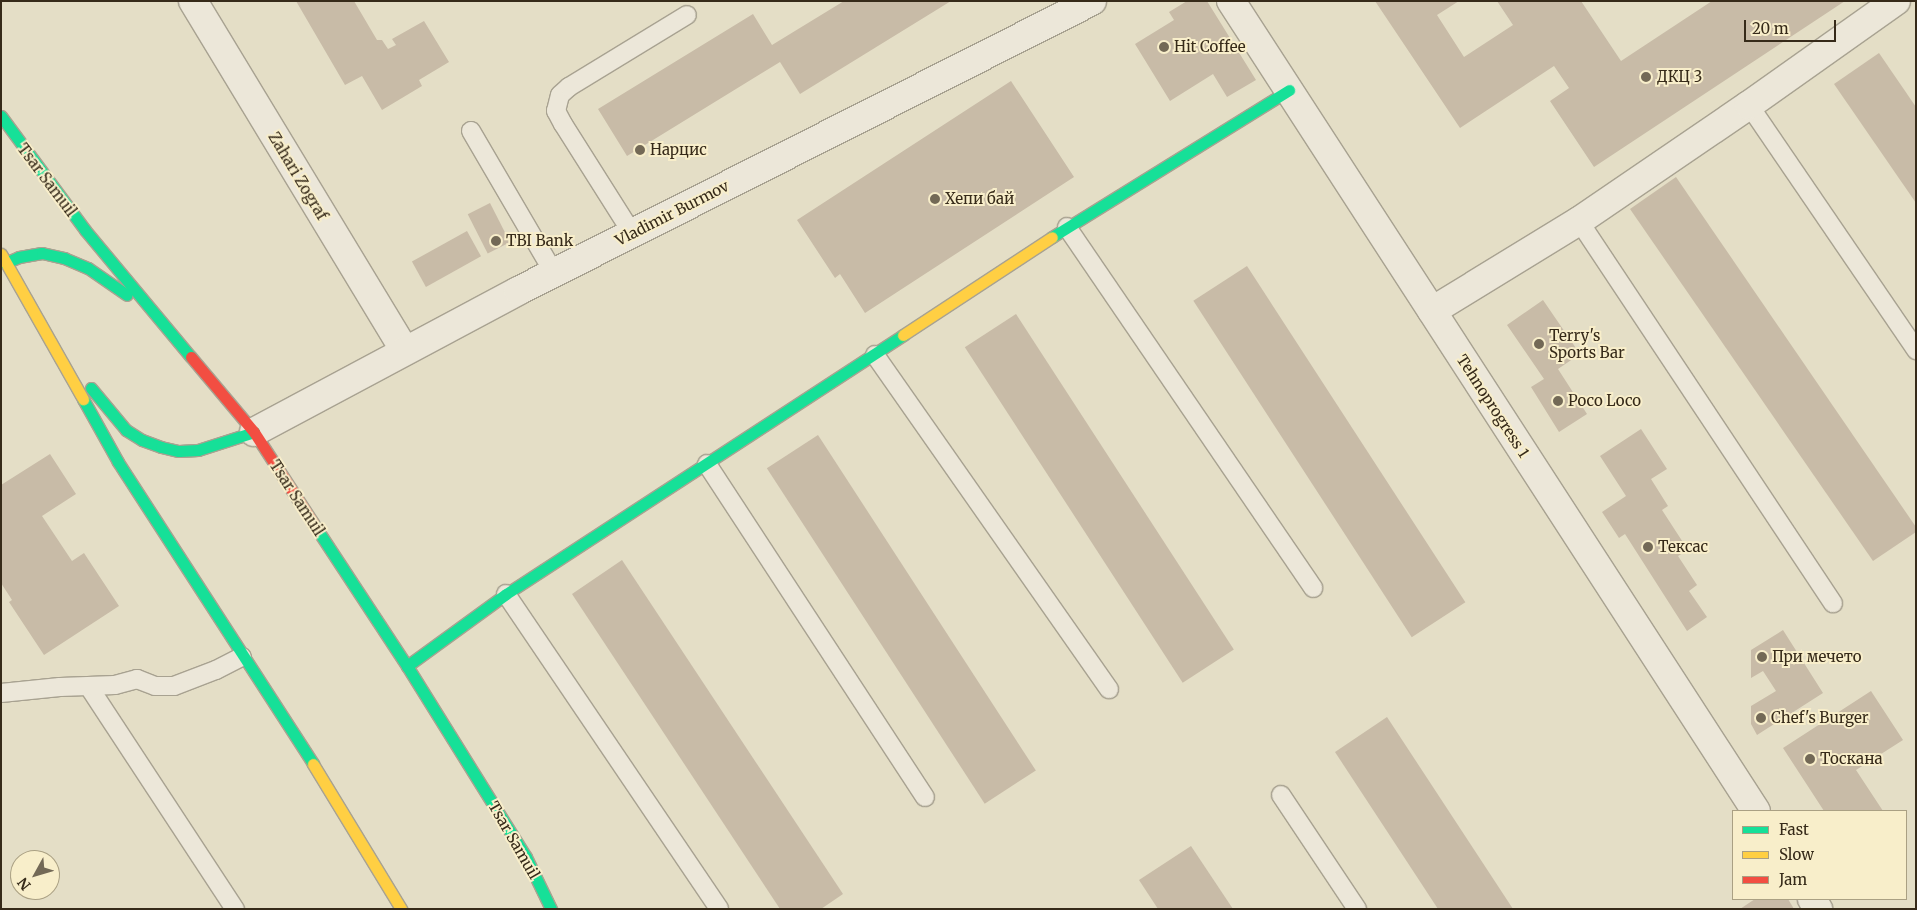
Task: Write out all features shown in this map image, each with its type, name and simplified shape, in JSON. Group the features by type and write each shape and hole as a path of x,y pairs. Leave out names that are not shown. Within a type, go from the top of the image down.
{"street":[{"name":"Zahari Zograf","path":"193,1 404,350"},
{"name":"Vladimir Burmov","path":"254,432 404,350 1092,1"},
{"name":"Tehnoprogress 1","path":"1231,1 1755,810"},
{"path":"1432,311 1579,221 1750,105 1896,1"},
{"path":"407,666 506,594 875,355 1067,227 1288,90"},
{"name":"Tsar Samuil","path":"1,116 44,178 254,432 407,666 526,857 551,909"},
{"path":"156,314 88,268 64,258 42,253 2,261 118,462 242,657 309,758 401,909"},
{"path":"44,331 126,430 142,440 179,450 198,450 254,432"},
{"path":"526,857 533,881 534,899"}],"lane":[{"path":"632,233 556,111 560,96 569,87 687,15"},
{"path":"1750,105 1916,350"},
{"path":"471,131 554,273"},
{"path":"1579,221 1833,603"},
{"path":"1067,227 1313,588"},
{"path":"875,355 1109,689"},
{"path":"706,464 925,797"},
{"path":"506,594 719,909"},
{"path":"1,693 60,687 114,686 137,679 155,686 174,686 216,670 242,657"},
{"path":"89,687 235,909"},
{"path":"1281,795 1357,909"}],"building":[{"path":"296,1 354,1 377,40 382,40 388,49 396,45 392,39 424,21 449,62 419,80 422,86 382,110 362,76 345,85"},
{"path":"844,1 951,1 800,94 780,62 627,156 598,109 753,14 772,45"},
{"path":"1187,1 1207,1 1256,80 1227,97 1213,74 1170,101 1135,44 1174,20 1169,12"},
{"name":"ДКЦ 3","path":"1375,1 1459,1 1437,15 1464,57 1513,25 1497,1 1581,1 1621,61 1712,1 1845,1 1594,167 1550,101 1569,88 1554,66 1460,128"},
{"path":"1879,53 1916,107 1916,203 1834,84"},
{"name":"Хепи бай","path":"1011,81 1074,177 865,313 840,274 835,278 797,220"},
{"path":"1676,177 1916,527 1916,532 1873,561 1630,209"},
{"path":"490,203 510,242 488,254 468,214"},
{"path":"467,231 481,256 426,287 412,262"},
{"path":"1247,266 1465,602 1412,637 1193,301"},
{"path":"1543,300 1580,354 1558,369 1587,414 1559,432 1531,387 1544,379 1507,325"},
{"path":"1016,314 1234,649 1183,683 965,347"},
{"path":"1641,429 1667,469 1651,479 1668,506 1662,510 1688,550 1678,556 1697,585 1689,591 1707,617 1687,631 1625,534 1619,538 1602,512 1626,496 1600,456"},
{"path":"818,435 1036,770 985,804 767,468"},
{"path":"50,454 76,494 42,516 72,561 84,553 119,606 44,655 9,602 12,600 1,583 1,485"},
{"path":"622,560 843,894 821,909 780,909 572,594"},
{"path":"1783,630 1823,693 1757,735 1751,724 1751,706 1776,691 1763,671 1751,678 1751,650"},
{"path":"1871,691 1903,740 1856,770 1882,810 1823,810 1783,748"},
{"path":"1387,717 1513,909 1438,909 1335,752"},
{"path":"1191,846 1233,909 1158,909 1139,880"},
{"path":"1754,900 1789,900 1794,909 1740,909"}],"traffic: fast":[{"path":"1052,237 1289,90"},
{"path":"1,116 85,230 191,357"},
{"path":"5,263 19,257 42,253 64,258 88,268 127,295"},
{"path":"407,666 506,594 903,335"},
{"path":"91,388 126,430 142,440 161,447 179,451 198,450 254,432"},
{"path":"83,399 118,462 313,764"},
{"path":"313,523 407,666 526,857 551,909"}],"traffic: slow":[{"path":"903,335 1052,237"},
{"path":"1,254 83,399"},
{"path":"313,764 401,909"}],"traffic: jam":[{"path":"191,357 254,432 313,523"}],"place":[{"name":"Hit Coffee","path":"1164,47"},
{"name":"ДКЦ 3","path":"1646,77"},
{"name":"Нарцис","path":"640,150"},
{"name":"Хепи бай","path":"935,199"},
{"name":"TBI Bank","path":"496,241"},
{"name":"Terry's Sports Bar","path":"1539,344"},
{"name":"Poco Loco","path":"1558,401"},
{"name":"Тексас","path":"1648,547"},
{"name":"При мечето","path":"1762,657"},
{"name":"Chef's Burger","path":"1761,718"},
{"name":"Тоскана","path":"1810,759"}]}
